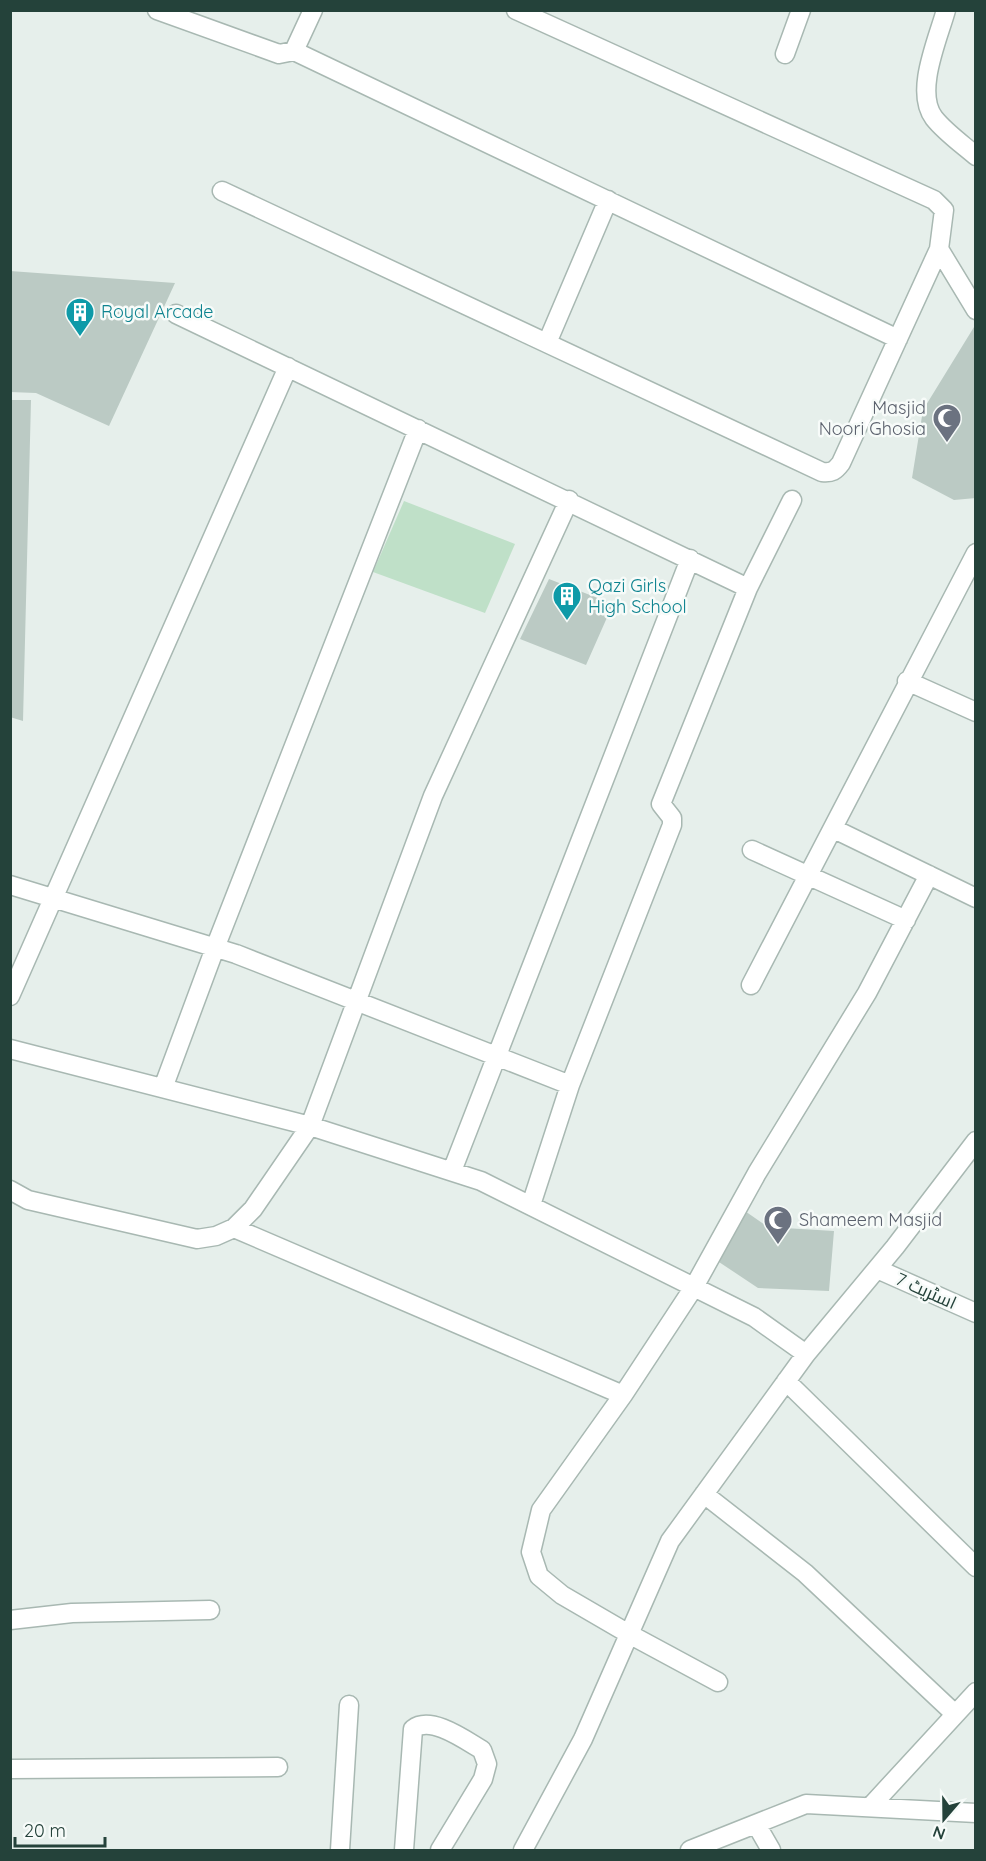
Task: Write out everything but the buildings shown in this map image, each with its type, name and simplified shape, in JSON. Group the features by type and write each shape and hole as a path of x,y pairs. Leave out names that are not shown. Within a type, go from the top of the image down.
{"street":[{"path":"157,10 279,54 294,51 898,339"},
{"path":"294,51 313,10"},
{"path":"222,191 829,473 836,470 939,249 944,226 944,210 934,200 516,10"},
{"path":"785,54 801,10"},
{"path":"946,10 927,78 925,100 933,117 975,156"},
{"path":"547,343 608,201"},
{"path":"939,249 975,310"},
{"path":"176,314 569,500 748,588"},
{"path":"10,996 288,367"},
{"path":"163,1088 215,948 418,429"},
{"path":"10,1190 28,1200 197,1239 216,1236 234,1228 253,1209 310,1126 355,1000 433,796 569,500"},
{"path":"531,1205 570,1085 672,825 672,818 661,804 748,588 792,500"},
{"path":"752,985 975,553"},
{"path":"452,1171 690,559"},
{"path":"907,681 975,712"},
{"path":"834,829 975,898"},
{"path":"752,850 906,920"},
{"path":"718,1682 628,1635 562,1595 539,1576 531,1552 541,1510 624,1395 694,1287 757,1173 867,993 929,875"},
{"path":"10,885 215,948 355,1000 570,1085"},
{"path":"10,1049 310,1126 481,1181 754,1317 806,1354"},
{"path":"523,1851 583,1739 669,1541 806,1354 973,1150"},
{"path":"234,1228 624,1395"},
{"name":"اسٹریٹ 7","path":"876,1269 975,1313"},
{"path":"786,1381 975,1567"},
{"path":"704,1494 805,1572 955,1714"},
{"path":"10,1620 72,1613 210,1610"},
{"path":"870,1808 975,1692"},
{"path":"340,1851 349,1705"},
{"path":"404,1851 413,1729 420,1724 430,1724 482,1750 487,1764 483,1779 440,1851"},
{"path":"10,1769 278,1767"},
{"path":"690,1851 806,1804 975,1813"},
{"path":"756,1824 771,1851"}],"green space":[{"path":"404,501 515,544 485,613 373,572"}],"place":[{"name":"Royal Arcade","path":"80,338"},
{"name":"Masjid Noori Ghosia","path":"947,444"},
{"name":"Qazi Girls High School","path":"567,622"},
{"name":"Shameem Masjid","path":"778,1246"}]}
